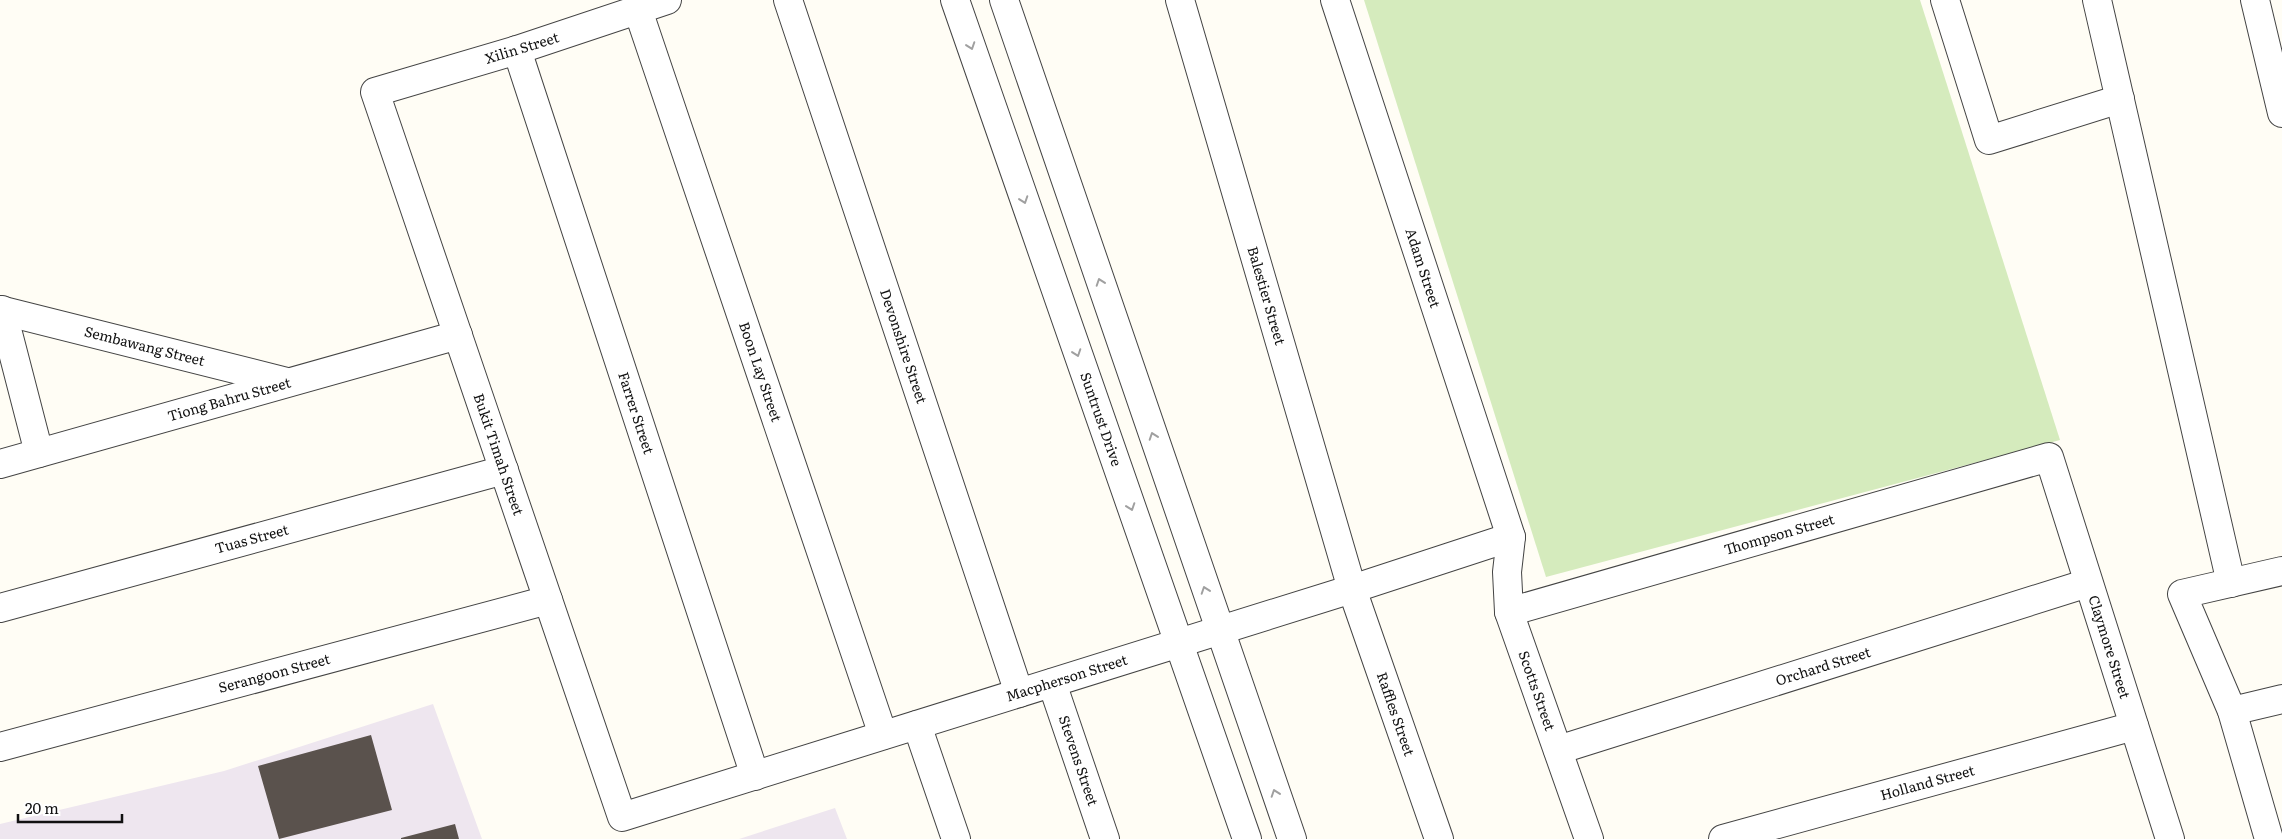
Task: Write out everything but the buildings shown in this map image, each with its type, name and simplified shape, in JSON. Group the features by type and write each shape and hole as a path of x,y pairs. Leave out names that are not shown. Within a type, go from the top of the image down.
{"street":[{"name":"Xilin Street","path":"376,92 517,50 667,0"},
{"name":"Devonshire Street","path":"788,0 1018,693"},
{"name":"Suntrust Drive","path":"955,0 1247,839"},
{"path":"1004,0 1219,631 1292,839"},
{"name":"Balestier Street","path":"1180,0 1352,589"},
{"name":"Adam Street","path":"1335,0 1510,537"},
{"path":"1945,0 1989,140 2120,99"},
{"path":"2097,0 2231,583"},
{"path":"2255,0 2282,113"},
{"name":"Boon Lay Street","path":"638,10 883,735"},
{"name":"Farrer Street","path":"517,50 755,776"},
{"name":"Bukit Timah Street","path":"376,92 622,817"},
{"path":"1,310 39,453"},
{"name":"Sembawang Street","path":"1,310 289,382"},
{"name":"Tiong Bahru Street","path":"0,464 458,334"},
{"name":"Claymore Street","path":"2048,457 2170,839"},
{"name":"Thompson Street","path":"1509,612 2048,457"},
{"name":"Tuas Street","path":"0,608 504,470"},
{"name":"Macpherson Street","path":"622,817 1178,644 1510,537"},
{"name":"Scotts Street","path":"1510,537 1506,572 1509,612 1589,839"},
{"path":"2269,839 2232,711 2182,594 2282,571"},
{"name":"Orchard Street","path":"1558,750 2088,582"},
{"name":"Raffles Street","path":"1352,589 1439,839"},
{"name":"Serangoon Street","path":"0,747 548,600"},
{"name":"Stevens Street","path":"1052,683 1105,839"},
{"path":"2232,711 2282,699"},
{"path":"917,725 956,839"},
{"name":"Holland Street","path":"1723,839 2134,726"}],"shaded area":[{"path":"433,704 482,839 0,839 0,824 224,771"},
{"path":"835,808 847,839 739,839"}],"green space":[{"path":"1364,0 1920,0 2060,440 1546,577"}]}
